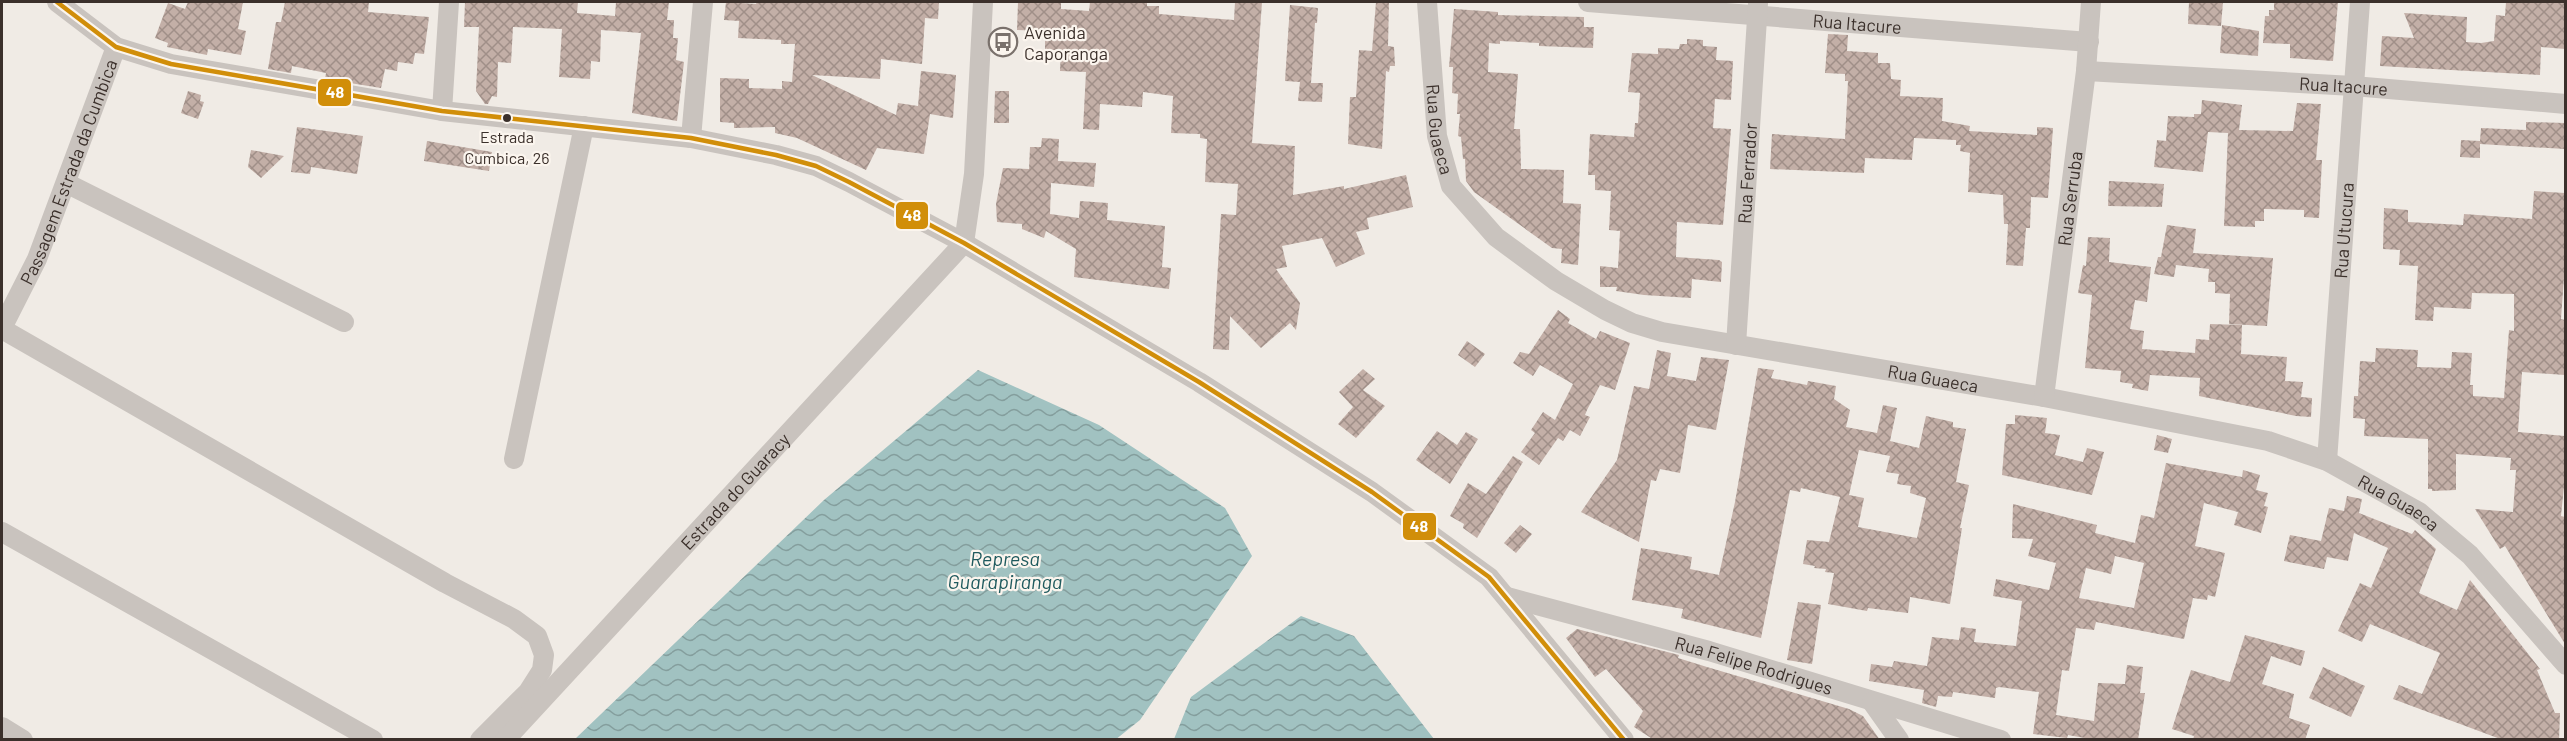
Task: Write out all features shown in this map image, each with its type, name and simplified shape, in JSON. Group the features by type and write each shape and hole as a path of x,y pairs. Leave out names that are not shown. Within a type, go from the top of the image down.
{"street":[{"path":"57,2 116,47 171,64 442,111 691,138 776,154 816,166 964,243 1199,382 1372,492 1489,577 1624,740"},
{"path":"442,111 449,2"},
{"path":"691,138 703,2"},
{"path":"964,243 974,174 984,2"},
{"name":"Rua Guaeca","path":"1427,2 1437,136 1451,186 1496,237 1556,281 1605,310 1662,332 2044,397 2268,441 2327,461 2419,512 2470,555 2565,665"},
{"name":"Rua Itacure","path":"1588,2 1758,8 2089,42"},
{"name":"Rua Serruba","path":"2044,397 2086,71 2091,2"},
{"name":"Rua Utucura","path":"2327,461 2360,2"},
{"name":"Rua Ferrador","path":"1736,345 1758,8"},
{"name":"Passagem Estrada da Cumbica","path":"2,329 37,259 116,47"},
{"name":"Rua Itacure","path":"2086,71 2354,86 2565,104"},
{"path":"514,459 584,126"},
{"path":"66,183 344,322"},
{"name":"Estrada do Guaracy","path":"505,740 964,243"},
{"path":"2,329 445,583 514,619 537,636 544,655 542,670 528,692 480,740"},
{"path":"2,532 373,740"},
{"name":"Rua Felipe Rodrigues","path":"1507,597 1709,651 2001,740"},
{"path":"1872,702 1899,740"},
{"path":"2,727 23,740"}],"water":[{"name":"Represa Guarapiranga","path":"978,370 1099,425 1225,508 1252,556 1140,720 1115,740 575,739 824,500"},
{"path":"1301,616 1354,636 1434,739 1174,739 1191,697"}],"building":[{"path":"188,2 243,2 238,29 246,31 241,55 208,49 207,55 167,47 168,43 155,38 168,3 185,9"},
{"path":"285,2 369,2 368,12 429,17 424,54 415,53 413,64 398,62 397,71 385,69 381,88 325,79 326,73 292,66 291,73 268,69 276,22 281,22"},
{"path":"465,2 578,2 577,13 615,16 616,2 669,2 667,20 674,20 673,38 678,38 676,60 684,62 677,121 632,113 641,33 601,30 600,62 591,61 590,79 559,77 562,29 513,27 511,63 498,62 497,97 492,96 488,104 485,104 476,91 479,27 464,27"},
{"path":"726,2 756,4 757,2 939,2 938,19 925,18 922,64 881,59 880,79 812,75 896,115 898,103 918,106 921,71 956,75 953,118 930,114 924,154 877,148 866,170 797,138 775,133 775,127 734,128 734,123 720,122 720,78 749,79 749,88 782,89 782,81 792,82 795,44 781,44 781,40 738,38 739,21 724,20"},
{"path":"1018,2 1061,2 1061,9 1089,11 1090,2 1147,2 1147,6 1159,6 1159,14 1234,20 1235,2 1262,2 1252,143 1295,146 1293,195 1344,186 1344,189 1406,175 1413,207 1367,218 1369,229 1356,232 1365,254 1336,267 1322,238 1282,246 1287,267 1276,269 1300,303 1296,330 1290,323 1261,348 1230,316 1229,350 1213,349 1221,214 1236,215 1238,184 1205,182 1207,139 1200,138 1200,134 1171,133 1173,96 1143,92 1142,107 1100,104 1099,130 1083,129 1086,72 1060,71 1061,50 1045,50 1045,31 1017,30"},
{"path":"1376,2 1389,2 1388,46 1394,47 1395,66 1390,66 1389,72 1386,71 1382,149 1348,144 1350,97 1356,97 1359,50 1372,51"},
{"path":"2189,2 2223,2 2221,26 2188,24"},
{"path":"2274,2 2338,2 2333,61 2290,58 2290,44 2263,43 2265,16 2269,16 2269,10 2274,10"},
{"path":"2506,2 2565,3 2565,49 2541,47 2540,75 2380,66 2382,36 2414,38 2404,13 2467,17 2466,42 2481,43 2494,41 2496,15 2505,16"},
{"path":"1290,5 1318,8 1311,83 1323,83 1322,102 1298,101 1300,82 1285,81"},
{"path":"1454,9 1498,12 1498,15 1584,17 1584,27 1594,27 1593,48 1539,46 1539,43 1500,41 1500,44 1489,43 1488,72 1518,74 1514,129 1520,129 1521,169 1564,170 1563,203 1581,204 1578,265 1561,263 1562,249 1552,248 1474,192 1466,181 1465,159 1463,159 1461,137 1458,136 1460,114 1457,114 1458,94 1452,93 1453,67 1449,67"},
{"path":"2222,25 2259,31 2258,56 2220,53"},
{"path":"1828,34 1848,35 1847,51 1878,53 1878,63 1890,63 1891,79 1901,80 1900,96 1943,98 1942,121 1970,126 1969,131 2037,135 2037,127 2053,128 2048,198 2031,197 2030,228 2026,228 2023,266 2006,265 2008,224 2004,224 2003,195 1968,192 1970,153 1960,151 1961,145 1956,145 1956,140 1914,138 1912,160 1865,158 1864,173 1770,169 1772,134 1845,139 1848,81 1845,81 1845,74 1825,73"},
{"path":"1687,39 1703,40 1703,46 1717,47 1716,60 1733,61 1731,100 1715,99 1713,128 1731,129 1723,225 1677,222 1676,257 1719,260 1722,262 1721,282 1692,279 1691,298 1644,295 1616,291 1617,287 1600,287 1600,266 1618,268 1620,231 1609,230 1611,191 1595,190 1595,175 1588,175 1590,134 1634,137 1635,123 1638,123 1640,93 1628,92 1632,53 1658,54 1658,48 1679,49 1680,44 1687,44"},
{"path":"188,91 201,95 200,101 204,102 198,119 181,113"},
{"path":"995,91 1009,91 1009,123 994,123"},
{"path":"2202,100 2242,105 2239,130 2293,131 2297,103 2321,104 2316,160 2322,160 2319,218 2304,217 2304,210 2264,209 2264,221 2255,221 2255,227 2224,226 2228,133 2208,132 2203,172 2154,167 2157,140 2166,141 2168,116 2194,117 2194,114 2201,114"},
{"path":"2526,122 2565,123 2565,149 2480,144 2480,158 2460,157 2461,140 2480,141 2481,128 2526,130"},
{"path":"297,127 363,136 357,174 311,167 310,174 291,172"},
{"path":"1042,138 1059,139 1058,161 1096,163 1094,187 1051,183 1050,214 1079,218 1080,201 1108,203 1107,220 1165,226 1162,267 1171,268 1169,289 1074,277 1076,249 1046,231 1044,238 1022,229 1022,224 997,222 996,204 1003,168 1029,169 1030,147 1041,147"},
{"path":"427,141 492,152 489,171 424,161"},
{"path":"251,150 284,156 261,178 248,167"},
{"path":"2109,181 2164,184 2162,207 2108,206"},
{"path":"2534,191 2565,193 2565,263 2561,319 2565,320 2565,375 2522,372 2518,432 2565,436 2565,476 2561,516 2565,517 2565,644 2505,546 2500,549 2475,509 2513,512 2516,470 2510,470 2511,458 2456,454 2456,490 2432,491 2428,489 2428,439 2364,436 2365,419 2353,418 2354,396 2358,396 2360,361 2375,362 2376,348 2418,350 2417,367 2451,368 2452,352 2472,353 2470,385 2473,385 2473,396 2504,398 2509,330 2514,331 2514,294 2472,293 2471,309 2434,307 2433,321 2415,320 2418,266 2399,265 2400,250 2383,249 2384,208 2408,210 2408,222 2463,225 2464,214 2532,219"},
{"path":"2167,225 2196,229 2193,253 2273,258 2267,326 2229,324 2230,294 2215,293 2215,282 2208,282 2209,269 2176,265 2174,277 2154,274 2158,257 2161,257"},
{"path":"2088,237 2110,238 2109,262 2151,267 2147,302 2135,300 2130,329 2144,331 2142,349 2195,353 2196,339 2209,340 2210,324 2242,325 2241,354 2287,357 2285,381 2303,382 2301,397 2312,398 2311,417 2199,396 2200,378 2150,375 2148,391 2132,388 2133,384 2120,382 2121,371 2085,368 2092,295 2078,293 2083,265 2086,266"},
{"path":"1558,310 1570,319 1568,323 1596,339 1600,331 1630,343 1615,390 1600,385 1585,415 1590,417 1580,436 1570,430 1563,441 1558,438 1539,465 1521,452 1535,433 1531,430 1543,412 1555,420 1573,384 1540,365 1533,376 1513,363 1520,352 1529,354"},
{"path":"1467,341 1485,354 1475,367 1458,355"},
{"path":"1657,350 1671,353 1667,376 1696,381 1701,357 1729,360 1716,430 1688,425 1680,473 1660,469 1656,481 1651,480 1639,542 1581,512 1617,460 1634,386 1649,389"},
{"path":"1758,368 1774,370 1771,378 1807,385 1808,381 1836,386 1834,399 1850,410 1846,427 1877,433 1883,405 1897,408 1890,441 1919,448 1926,416 1953,422 1953,427 1966,429 1956,482 1969,485 1960,528 1962,528 1950,604 1910,597 1908,613 1868,608 1867,611 1828,604 1834,573 1803,564 1807,540 1829,542 1840,497 1801,488 1800,492 1790,490 1761,638 1681,618 1683,609 1632,600 1641,548 1692,557 1690,569 1719,575 1735,502","holes":["1859,450 1890,456 1886,472 1899,474 1897,484 1911,486 1910,493 1926,498 1917,538 1858,527 1864,498 1849,495"]},
{"path":"1363,369 1375,379 1363,390 1385,406 1356,438 1338,424 1353,407 1339,392"},
{"path":"2015,415 2047,418 2045,433 2060,435 2055,455 2083,462 2087,448 2104,452 2092,495 2002,475 2006,424 2015,424"},
{"path":"1437,431 1457,445 1466,432 1478,439 1450,484 1416,460"},
{"path":"2157,435 2172,439 2168,453 2154,450"},
{"path":"1513,456 1523,462 1477,538 1463,528 1464,524 1450,516 1468,483 1486,494"},
{"path":"2166,463 2242,477 2243,470 2260,475 2256,490 2268,493 2264,506 2268,507 2261,533 2234,525 2238,512 2204,503 2195,546 2225,553 2215,597 2208,595 2207,600 2193,598 2184,639 2096,622 2094,630 2076,628 2069,671 2062,670 2056,715 2094,721 2098,683 2125,684 2127,665 2143,667 2140,693 2145,693 2138,740 2096,740 2068,735 2067,738 2033,734 2039,692 1999,687 1996,688 1995,698 1953,692 1952,697 1938,696 1936,707 1922,703 1924,690 1869,681 1871,664 1892,667 1894,661 1927,666 1932,637 1959,640 1961,627 1976,629 1974,642 2016,646 2022,601 1993,596 1996,579 2049,590 2056,563 2028,556 2033,539 2012,538 2013,504 2097,525 2095,533 2135,543 2141,515 2154,518","holes":["2115,556 2144,563 2134,608 2079,598 2086,568 2111,574"]},
{"path":"2347,496 2362,499 2359,513 2412,534 2415,530 2436,549 2419,593 2457,610 2470,580 2540,669 2537,670 2555,713 2560,713 2559,740 2503,740 2393,699 2399,685 2422,694 2440,653 2370,624 2362,642 2338,631 2360,583 2371,588 2388,548 2354,533 2348,561 2327,557 2324,569 2284,561 2290,535 2321,541 2329,508 2344,511"},
{"path":"1520,525 1532,534 1516,553 1504,543"},
{"path":"1798,602 1821,605 1812,664 1787,660"},
{"path":"1577,629 1679,655 1678,658 1849,709 1863,716 1880,740 1654,740 1634,727 1643,711 1606,669 1595,677 1566,638"},
{"path":"2245,635 2305,651 2301,666 2271,656 2262,684 2294,694 2289,718 2310,725 2305,740 2193,740 2194,736 2172,729 2191,670 2230,682"},
{"path":"2323,667 2365,686 2351,717 2309,698"}],"transit line":[{"name":"48","path":"57,2 116,47 171,64 442,111 691,138 776,155 816,166 964,243 1199,382 1372,492 1489,577 1624,740"}],"place":[{"name":"Avenida Caporanga","path":"1003,42"},
{"name":"Estrada Cumbica, 26","path":"507,118"}]}
